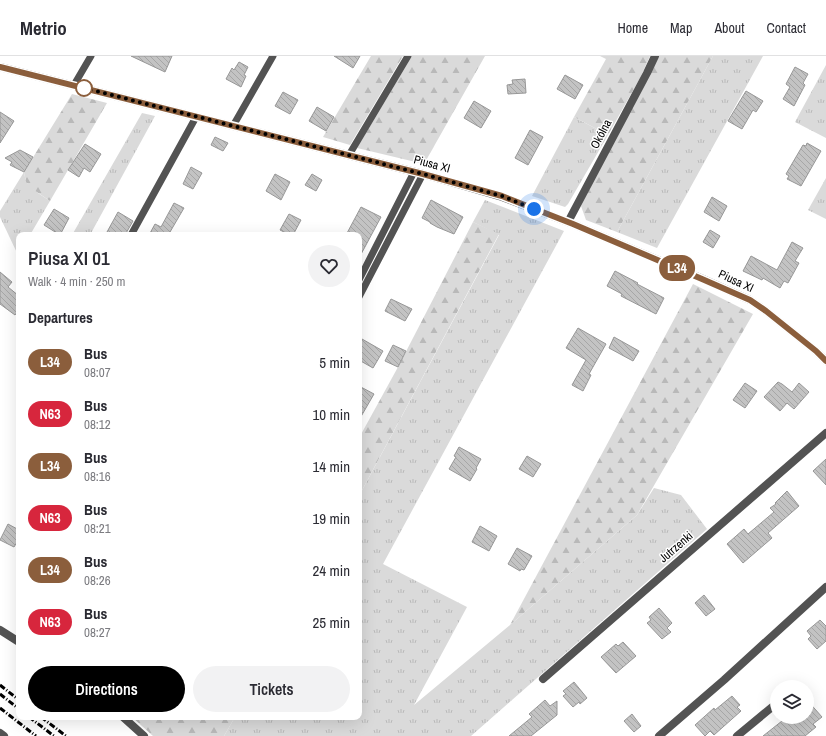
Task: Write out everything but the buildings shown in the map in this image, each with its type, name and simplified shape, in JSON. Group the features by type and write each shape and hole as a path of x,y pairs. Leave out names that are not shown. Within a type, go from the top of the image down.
{"street":[{"name":"Okólna","path":"568,222 655,56"},
{"name":"Piusa XI","path":"0,67 423,174 502,196 568,222 750,300 816,351 826,361"},
{"name":"Jutrzenki","path":"543,679 826,433"},
{"path":"659,736 724,680 826,587"},
{"path":"0,630 16,640"},
{"path":"737,736 770,709"},
{"path":"126,720 144,736"},
{"path":"0,733 4,736"}],"lane":[{"path":"74,85 92,56"},
{"path":"233,126 273,56"},
{"path":"349,155 408,56"},
{"path":"133,232 196,117"},
{"path":"362,274 414,172"},
{"path":"362,291 423,174"}],"green space":[{"path":"371,56 403,56 350,145 323,137"},
{"path":"412,56 485,56 424,164 357,148"},
{"path":"600,56 650,56 640,78 608,135 574,117 606,59"},
{"path":"654,56 713,56 617,232 586,220 581,206"},
{"path":"713,56 763,56 657,248 617,232"},
{"path":"826,65 826,138 795,122"},
{"path":"72,94 107,103 50,201 31,188 26,182 24,172"},
{"path":"142,113 155,116 92,232 74,232"},
{"path":"574,117 608,135 565,207 532,196"},
{"path":"24,172 26,182 50,201 32,232 16,232 16,251 0,217 0,211"},
{"path":"826,178 826,219 808,210"},
{"path":"485,200 564,231 383,564 467,607 414,705 510,625 637,515 654,488 681,495 707,529 471,736 224,736 233,720 362,720 362,490 499,235 473,222"},
{"path":"473,222 499,234 362,490 362,433 398,367"},
{"path":"693,284 753,314 637,515 510,625"},
{"path":"135,720 233,720 224,736 153,736"}],"railway":[{"path":"0,685 16,698"},
{"path":"0,694 16,707"},
{"path":"0,708 36,736"},
{"path":"33,720 54,736"},
{"path":"45,720 66,736"}],"bus line":[{"name":"L34","path":"0,67 423,174 502,196 573,224 750,300 816,351 826,361"}],"route":[{"path":"84,88 423,174 502,196 534,209"}]}
